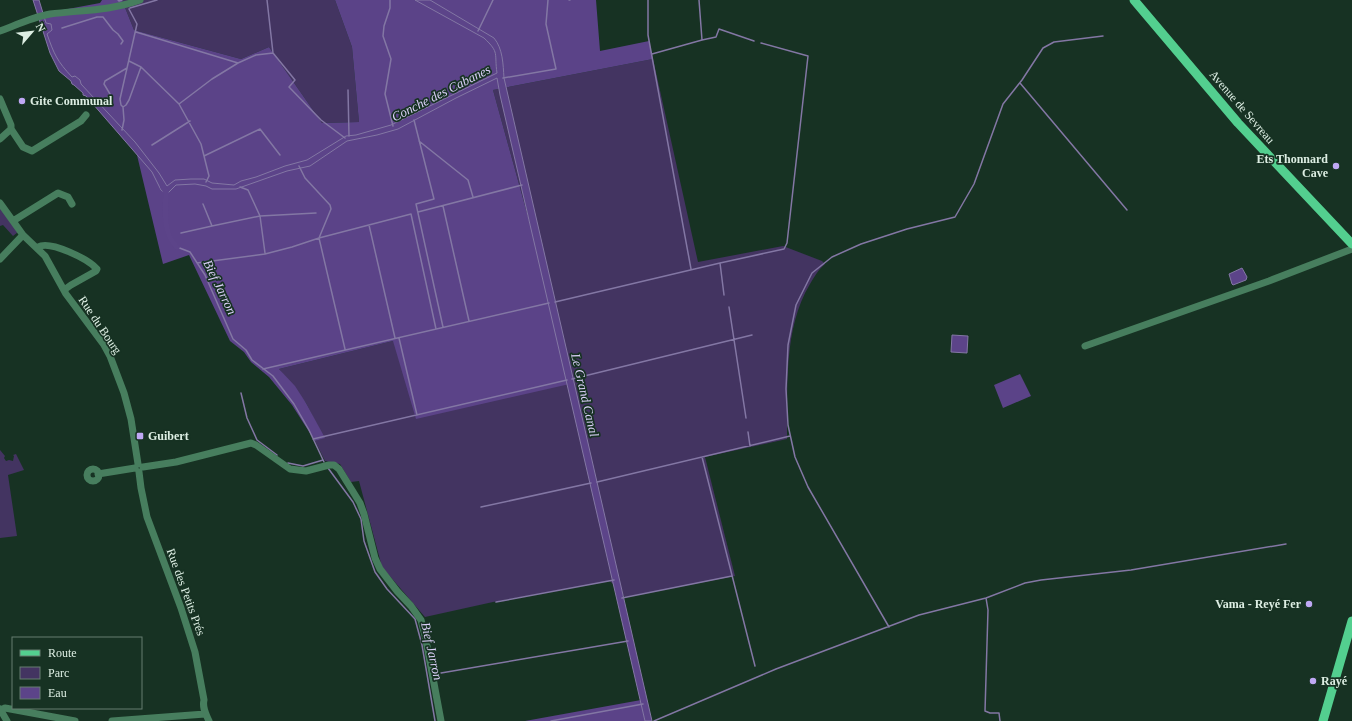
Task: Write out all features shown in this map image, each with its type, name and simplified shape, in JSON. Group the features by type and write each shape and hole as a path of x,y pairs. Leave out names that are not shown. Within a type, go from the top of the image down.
{"main road":[{"name":"Avenue de Sevreau","path":"1134,0 1238,123 1352,244"},
{"path":"1323,721 1352,621"}],"street":[{"path":"0,30 45,15 120,7 137,1"},
{"path":"0,99 10,120 10,129 22,147 32,151 81,121 86,114"},
{"path":"0,140 10,129"},
{"path":"13,221 58,193 68,198 72,204"},
{"name":"Rue du Bourg","path":"0,203 23,235 38,247 46,256 64,290 104,345 110,356 118,374 132,419 139,468"},
{"path":"0,259 23,235"},
{"path":"38,247 44,245 53,247 88,261 97,269 64,290"},
{"path":"1085,346 1352,249"},
{"path":"98,474 176,462 251,443 290,469 306,471 334,465 339,469 360,503 375,558 380,569 421,620 426,635 440,721"},
{"name":"Rue des Petits Prés","path":"139,468 141,488 147,516 181,608 195,652 204,700 203,703 205,714 209,721"},
{"path":"7,721 0,709 5,708 75,721"},
{"path":"112,721 205,714"}],"green space":[{"path":"122,0 335,0 352,47 359,122 322,123 269,47 241,59 134,30"},
{"path":"653,59 698,262 783,246 822,261 825,264 818,271 810,284 801,301 795,320 789,359 787,439 705,457 735,576 625,597 610,581 493,602 425,617 382,567 359,481 351,482 340,464 325,461 315,441 324,438 306,403 279,369 393,341 574,383 493,90"},
{"path":"0,208 18,232 13,236 3,225 0,226"},
{"path":"0,450 5,456 4,458 6,461 13,461 13,455 16,454 24,470 8,475 17,536 0,538"}],"shaded area":[{"path":"102,0 122,0 134,30 241,59 269,47 322,123 359,122 352,47 335,0 596,0 600,51 649,41 653,59 493,90 574,383 416,419 393,341 279,369 295,386 325,438 315,441 292,405 269,377 251,362 244,352 230,341 189,255 163,264 136,151 97,105 61,70 51,53 41,14 100,3"},
{"path":"1020,374 1031,396 1003,408 994,385"},
{"path":"641,700 645,721 525,721"}],"water":[{"path":"33,0 39,0 46,23 51,24 52,30 47,34 59,62 72,77 75,76 80,80 81,84 135,142 167,186 175,180 191,179 204,179 212,183 234,185 241,181 307,160 346,136 356,135 391,125 497,73 494,50 484,38 415,0 430,0 494,38 501,52 504,78 652,721 645,721 497,78 398,129 347,141 310,166 287,171 236,189 212,189 195,184 176,185 167,194 161,190 152,172 86,96 83,95 83,93 72,84 71,81 59,71 50,53"},
{"path":"1242,268 1247,277 1246,280 1233,285 1229,274"},
{"path":"952,335 968,336 967,353 951,352"}],"waterway":[{"path":"118,0 122,0"},
{"path":"130,8 157,0"},
{"path":"267,0 273,53 295,80 289,87 321,120 345,138"},
{"name":"Conche des Cabanes","path":"390,0 390,8 384,26 383,36 391,59 385,94 393,126"},
{"path":"478,31 493,0"},
{"path":"503,78 556,69 546,24 548,0"},
{"path":"648,0 648,35 691,269"},
{"path":"652,54 702,40 699,0"},
{"path":"122,130 124,120 123,107 120,99 137,24 129,9"},
{"path":"62,28 97,17 103,17 123,41 121,44"},
{"path":"702,40 716,37 719,29 754,41"},
{"path":"136,32 238,63 256,55 273,53"},
{"path":"889,627 808,487 795,457 788,425 786,389 788,345 796,305 812,273 832,257 861,244 907,229 955,217 974,184 1003,104 1022,80 1043,48 1054,42 1103,36"},
{"path":"720,263 784,249 787,243 808,56 761,43"},
{"path":"129,61 141,67 179,104 201,144 209,176 206,182"},
{"path":"179,104 212,79 238,63"},
{"path":"123,107 129,100 141,67"},
{"path":"108,97 110,94 104,84 105,81 127,68"},
{"path":"1020,83 1127,210"},
{"path":"348,90 349,136"},
{"name":"Conche des Cabanes","path":"414,120 434,199 416,204 443,327"},
{"path":"152,145 190,121"},
{"path":"204,156 260,129 280,155"},
{"path":"419,141 468,180 473,197"},
{"path":"299,166 305,178 330,205 331,209 319,238 345,349"},
{"path":"418,212 522,185"},
{"name":"Bief Jarron","path":"163,187 166,191 167,228 172,242 177,247"},
{"path":"240,187 248,190 260,216 265,253"},
{"path":"203,204 212,226 260,216 316,213"},
{"path":"443,206 469,321"},
{"path":"197,263 265,254 411,214 436,329"},
{"path":"369,225 395,338"},
{"path":"181,233 212,226"},
{"name":"Bief Jarron","path":"177,247 190,252 205,275 233,339 246,350 252,360 273,376 294,404 309,430 324,462"},
{"path":"555,302 720,263 724,295"},
{"path":"263,369 549,303"},
{"path":"729,307 746,418"},
{"name":"Le Grand Canal","path":"572,379 752,335"},
{"path":"399,338 417,415"},
{"path":"313,439 567,380"},
{"path":"241,393 247,418 257,440 277,455"},
{"path":"748,432 750,446"},
{"path":"597,482 790,436"},
{"path":"702,457 755,666"},
{"path":"288,463 303,466 323,460"},
{"name":"Bief Jarron","path":"328,468 353,502 361,519 364,541 375,572 387,589 415,619 422,645 435,721"},
{"path":"481,507 591,483"},
{"path":"654,721 776,669 919,615 986,598 1025,583 1131,570 1286,544"},
{"path":"622,598 732,576"},
{"path":"496,602 614,580"},
{"path":"986,598 988,610 985,711 990,713 999,713 1000,721"},
{"path":"441,673 628,641"},
{"path":"551,721 643,704"}],"place":[{"name":"Gite Communal","path":"22,101"},
{"name":"Ets Thonnard Cave","path":"1336,166"},
{"name":"Guibert","path":"140,436"},
{"name":"Vama - Reyé Fer","path":"1309,604"},
{"name":"Rayé","path":"1313,681"}]}
